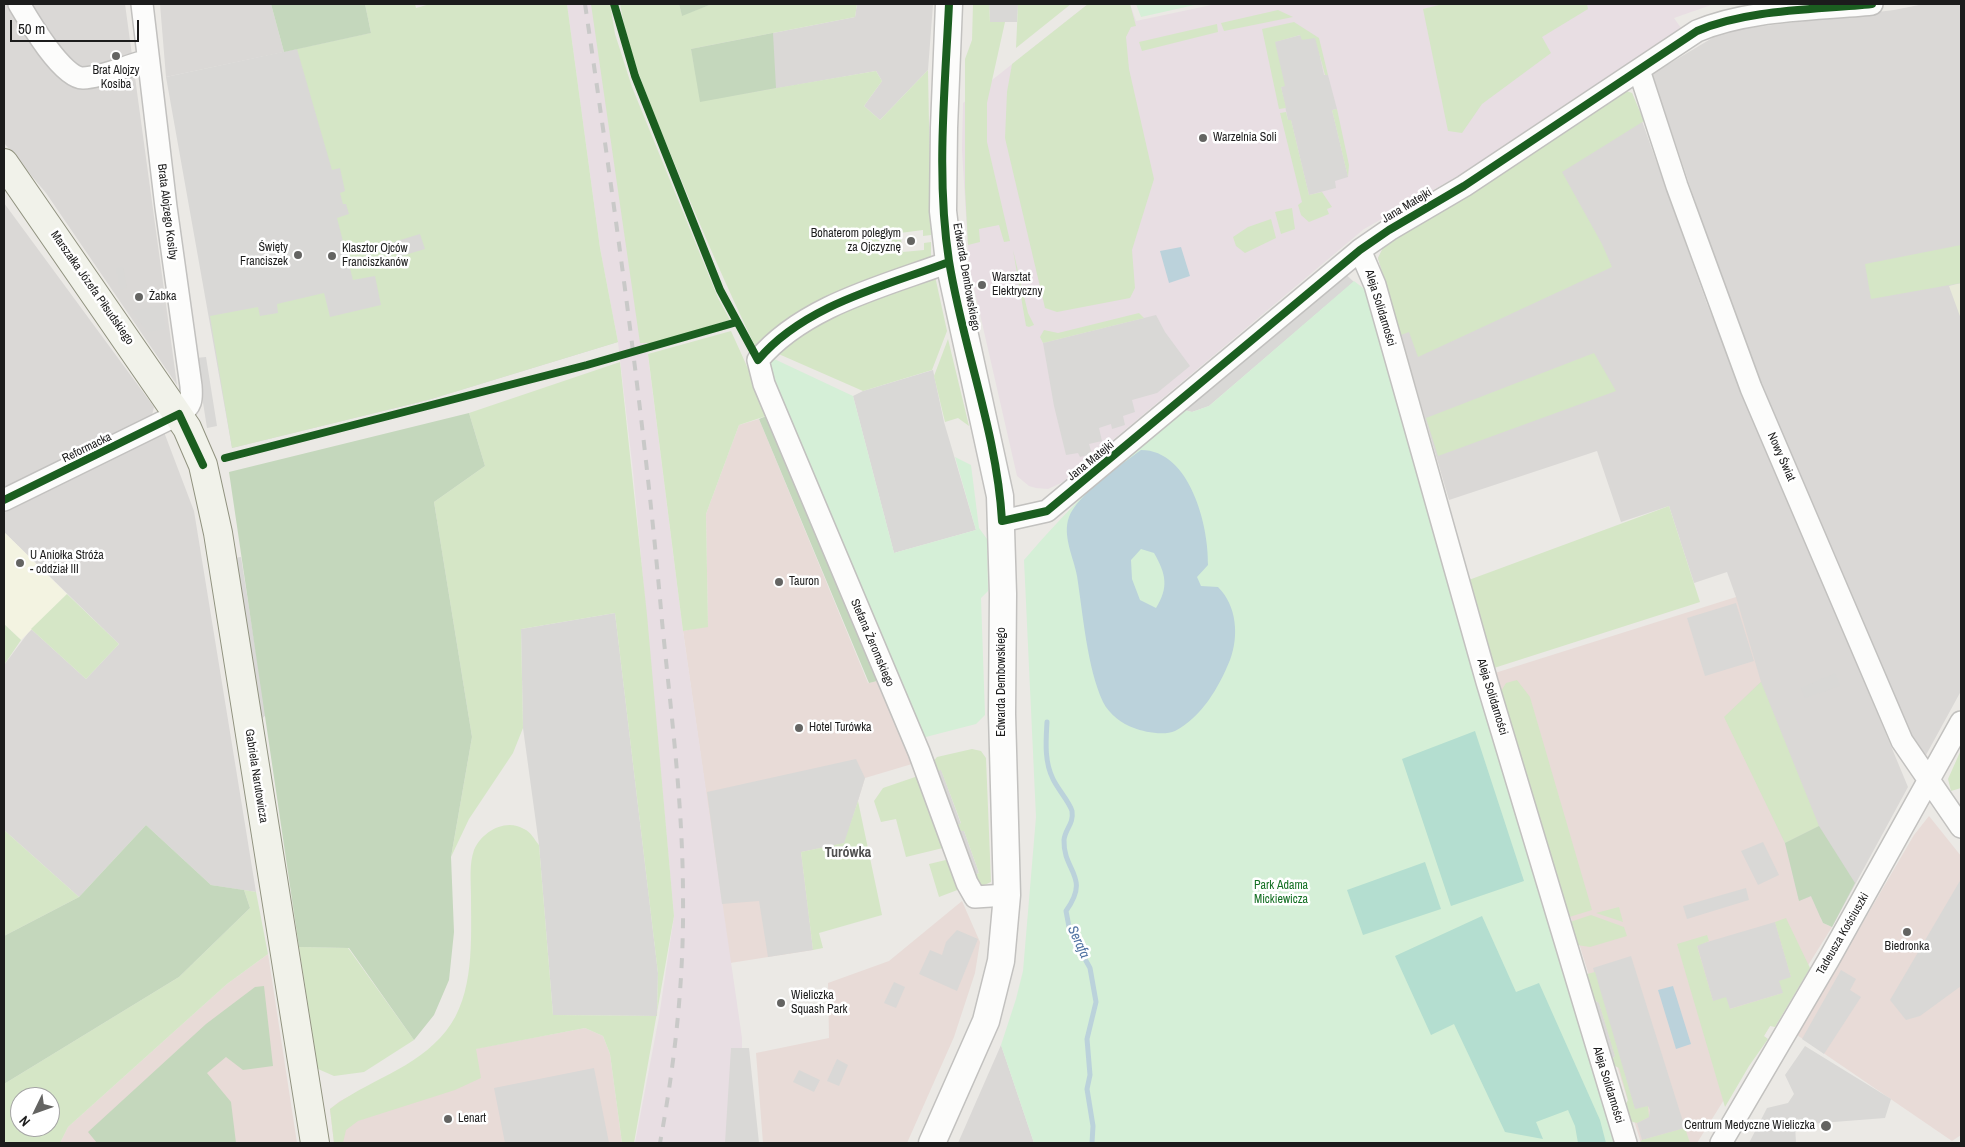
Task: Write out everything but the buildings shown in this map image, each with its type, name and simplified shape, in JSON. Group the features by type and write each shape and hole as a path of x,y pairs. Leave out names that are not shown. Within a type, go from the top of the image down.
{"main road":[{"name":"Marszałka Józefa Piłsudskiego","path":"4,163 179,414"},
{"name":"Gabriela Narutowicza","path":"179,414 197,448 212,501 315,1143"}],"street":[{"path":"19,4 68,73 80,78 100,75 142,62 148,58"},
{"name":"Brata Alojzego Kosiby","path":"142,4 166,207 191,386 189,407 179,414"},
{"name":"Edwarda Dembowskiego","path":"932,1143 986,1021 1001,961 1007,896 1002,714 1002,521 997,472 943,264 944,128 949,4"},
{"name":"Jana Matejki","path":"1002,521 1047,511 1360,250 1388,230 1464,186 1697,31 1715,23 1738,18 1872,4"},
{"name":"Nowy Świat","path":"1639,70 1678,186 1751,388 1902,740 1927,781 1961,827"},
{"name":"Aleja Solidarności","path":"1360,250 1375,285 1488,682 1626,1143"},
{"name":"Stefana Żeromskiego","path":"943,264 860,295 816,315 782,338 758,360 764,384 923,767 967,883 975,897 1007,896"},
{"name":"Reformacka","path":"4,500 179,414"},
{"name":"Tadeusza Kościuszki","path":"1721,1143 1829,959 1961,722"}],"shaded area":[{"path":"4,4 125,4 177,385 46,193 4,143"},
{"path":"160,4 271,4 284,52 166,77"},
{"path":"567,4 601,4 619,127 683,631 742,1038 742,1143 635,1143 659,1017 674,916 633,471 618,342 600,248"},
{"path":"857,4 933,4 928,70 880,120 864,106 882,81 876,71 700,102 691,49 855,17"},
{"path":"989,4 1032,4 1018,5 1017,22 990,22"},
{"path":"1088,4 1130,4 1136,21 1216,4 1714,4 1674,18 1681,28 1458,176 1364,229 1063,482 1048,489 1036,488 1029,486 1017,476 969,266 962,150 963,103"},
{"path":"1924,4 1961,4 1961,691 1926,755 1915,752 1837,559 1753,372 1652,74 1724,31 1894,10"},
{"path":"371,33 618,342 428,400 232,448 166,77"},
{"path":"1301,35 1316,38 1324,75 1328,75 1337,109 1332,110 1348,177 1335,181 1336,188 1309,195 1291,120 1288,120 1281,87 1284,86 1274,42"},
{"path":"1632,93 1707,304 1908,787 1832,927 1799,901 1724,717 1736,597 1727,572 1694,583 1669,506 1621,522 1597,451 1449,500 1378,258 1386,242 1467,197"},
{"path":"4,203 154,407 150,423 4,492"},
{"path":"123,267 127,288 120,290 116,268"},
{"path":"1338,267 1354,282 1209,406 1192,412 1177,408"},
{"path":"1961,283 1961,319 1949,286"},
{"path":"162,305 166,329 148,332 132,311"},
{"path":"1156,315 1165,332 1190,366 1157,393 1132,400 1135,412 1123,416 1125,425 1112,429 1111,424 1099,428 1102,441 1089,444 1092,454 1080,457 1078,453 1066,455 1054,406 1043,343"},
{"path":"206,357 217,426 207,428 196,358"},
{"path":"933,370 944,422 976,530 894,553 853,396 863,391"},
{"path":"759,419 868,683 881,680 912,764 865,778 845,843 801,852 813,950 730,963 683,631 708,626 706,514 739,425"},
{"path":"164,432 194,511 256,892 211,885 146,825 79,897 4,830 4,665 31,629 86,679 119,644 4,532 4,513"},
{"name":"U Aniołka Stróża - oddział III","path":"4,532 67,594 21,640 4,624"},
{"path":"241,557 266,715 259,721 233,558"},
{"path":"1736,597 1761,682 1725,717 1785,843 1799,901 1811,896 1823,923 1832,927 1697,1143 1641,1143 1495,673"},
{"path":"1736,603 1754,661 1705,676 1687,618"},
{"path":"615,613 658,973 657,1016 553,1015 539,845 523,728 521,629"},
{"path":"1835,673 1840,686 1805,698 1801,688"},
{"path":"856,759 865,778 845,843 801,852 813,950 768,957 759,901 722,904 707,792"},
{"path":"941,769 961,824 958,825 961,831 964,831 979,873 969,877 931,773"},
{"path":"1929,816 1961,856 1961,1135 1952,1141 1797,1035 1914,835"},
{"path":"1763,842 1779,875 1758,885 1741,851"},
{"path":"1961,879 1961,986 1920,1016 1906,1020 1890,1000"},
{"path":"1746,888 1749,900 1687,919 1683,906"},
{"path":"962,901 980,942 975,973 954,1037 907,1143 763,1143 756,1053 829,1038 828,983 889,961"},
{"path":"1775,922 1791,977 1783,993 1729,1009 1713,1001 1697,945"},
{"path":"957,930 978,939 957,991 919,974 930,950 942,955 946,942"},
{"path":"268,954 297,1143 60,1143 68,1127 227,984"},
{"path":"1631,956 1685,1128 1642,1140 1637,1123 1649,1117 1650,1110 1648,1106 1635,1110 1593,968"},
{"path":"1841,970 1856,979 1850,990 1861,997 1824,1054 1802,1039"},
{"path":"894,982 905,987 896,1008 884,1003"},
{"path":"1590,997 1599,1003 1615,1056 1609,1063"},
{"path":"585,1028 603,1036 610,1054 622,1143 334,1143 330,1109 340,1101 415,1060"},
{"path":"1001,1045 1034,1143 958,1143"},
{"path":"1805,1046 1891,1099 1885,1118 1795,1125 1796,1143 1749,1143 1767,1108 1788,1103 1794,1094 1785,1075"},
{"path":"731,1048 749,1048 759,1143 725,1143"},
{"path":"837,1059 848,1065 839,1086 827,1081"},
{"path":"594,1068 609,1143 505,1143 494,1088"},
{"path":"799,1070 820,1080 814,1092 793,1082"}],"green space":[{"path":"271,4 365,4 371,33 284,52"},
{"path":"365,4 415,4 416,8 430,4 567,4 600,248 618,342 428,400 232,448 210,316 258,307 260,316 278,313 277,304 324,293 330,317 381,305 375,276 353,280 337,218 349,214 346,204 343,204 340,193 345,191 340,168 332,170 297,49 371,33","holes":["420,234 425,249 398,257 392,247 394,242"]},
{"path":"591,4 610,4 615,34 632,87 718,298 730,320 654,343 640,343"},
{"path":"620,4 679,4 682,15 712,4 857,4 855,17 691,49 701,101 876,71 882,81 864,106 880,120 928,70 931,235 923,236 923,230 900,233 903,252 924,250 924,243 931,242 931,262 757,350 702,229 648,99 629,43"},
{"path":"679,4 712,4 682,16"},
{"path":"973,4 989,4 990,22 1005,22 987,103 987,142 1010,241 1004,242 999,225 979,229 980,242 968,245 965,189 965,59 972,40"},
{"path":"1071,4 1016,48 1018,5"},
{"path":"1088,4 1130,4 1136,26 1131,27 1126,37 1129,69 1154,179 1132,250 1135,288 1130,298 1057,312 1045,308 1005,138 1007,92 1012,64"},
{"path":"1136,4 1199,4 1141,17"},
{"path":"1443,4 1587,4 1588,9 1542,37 1551,53 1482,104 1462,133 1448,131 1423,9"},
{"path":"1278,10 1293,17 1224,31 1221,23"},
{"path":"1294,22 1319,38 1328,75 1325,75 1315,38 1302,40 1300,35 1275,42 1285,86 1281,87 1286,108 1279,109 1262,29"},
{"path":"1217,24 1218,32 1142,51 1139,42"},
{"path":"773,33 776,88 700,102 691,49"},
{"path":"1624,90 1632,93 1644,121 1562,172 1602,244 1612,267 1418,357 1409,332 1401,335 1378,258 1386,242 1467,197"},
{"path":"1337,109 1349,165 1348,177 1332,110"},
{"path":"1286,112 1288,120 1291,120 1309,195 1322,192 1332,207 1327,209 1329,214 1309,222 1301,215 1298,205 1302,202 1280,113"},
{"path":"1292,208 1295,229 1281,234 1275,212"},
{"path":"1271,219 1276,238 1245,253 1236,246 1233,237 1248,227"},
{"path":"1961,245 1961,283 1871,299 1865,264"},
{"path":"1013,250 1028,313 1034,325 1029,327 1026,326"},
{"path":"935,276 947,331 932,370 863,391 774,352 816,322"},
{"name":"Park Adama Mickiewicza","path":"1354,281 1367,291 1617,1143 1034,1143 1001,1045 1023,971 1036,817 1024,560 1098,481 1177,408 1192,412 1209,406"},
{"path":"1139,313 1144,318 1043,343 1040,337 1044,330 1058,333"},
{"path":"731,331 769,415 739,425 706,514 708,627 683,631 648,354"},
{"path":"948,339 969,426 958,418 945,422 934,376"},
{"path":"1594,353 1616,391 1438,456 1426,418"},
{"path":"770,357 853,396 894,553 976,530 955,457 971,465 979,528 987,539 988,591 981,598 985,715 976,724 918,739 862,607 767,362"},
{"path":"620,362 647,615 674,916 657,1012 658,973 615,613 521,629 523,728 513,753 469,819 451,857 472,737 434,502 485,466 469,413"},
{"path":"469,413 485,466 434,502 472,737 451,857 454,932 449,980 434,1015 414,1040 349,948 299,947 229,472"},
{"path":"769,415 881,680 869,683 759,419"},
{"path":"1669,506 1700,602 1494,668 1466,581"},
{"path":"67,594 119,644 86,679 31,629"},
{"path":"4,624 21,640 4,665"},
{"path":"1517,680 1530,697 1592,910 1566,918 1500,693 1506,683"},
{"path":"1761,682 1819,826 1785,843 1724,717"},
{"path":"1475,731 1524,881 1451,906 1402,759"},
{"path":"972,749 981,751 986,758 991,882 980,887 969,877 979,873 964,831 961,831 958,825 961,823 941,770 931,773 931,764 937,757"},
{"path":"1961,750 1961,788 1951,791 1948,779"},
{"path":"921,775 947,847 906,857 896,819 881,822 874,801 883,788"},
{"path":"858,801 882,915 819,933 823,948 813,950 801,852 844,843"},
{"path":"146,825 211,885 244,890 250,908 179,977 4,1084 4,936 79,897"},
{"path":"502,826 517,826 524,829 529,832 539,845 553,1015 656,1016 634,1143 622,1143 610,1054 603,1036 585,1028 476,1049 481,1078 455,1090 358,1121 346,1130 343,1143 334,1143 330,1109 359,1090 420,1056 446,1031 455,1017 467,984 471,948 472,855 478,843 488,833"},
{"path":"1819,826 1855,883 1832,927 1823,923 1811,896 1799,901 1785,843"},
{"path":"4,830 79,897 4,936"},
{"path":"950,859 960,889 939,897 929,864"},
{"path":"1425,862 1441,909 1363,935 1347,890"},
{"path":"244,890 256,892 268,954 227,984 68,1127 60,1143 4,1143 4,1084 179,977 250,908"},
{"path":"1619,907 1623,922 1596,913"},
{"path":"1591,915 1624,927 1627,936 1590,947 1577,945 1567,923"},
{"path":"1482,916 1516,992 1539,983 1600,1120 1606,1143 1578,1143 1575,1126 1568,1110 1536,1122 1543,1139 1505,1132 1454,1024 1431,1035 1395,956"},
{"path":"1786,918 1810,968 1775,1027 1770,1026 1764,1036 1768,1039 1749,1066 1725,1107 1677,944 1707,935 1709,941 1697,946 1713,1001 1726,997 1730,1009 1783,993 1779,981 1791,977 1775,922"},
{"path":"299,947 348,948 414,1040 364,1072 334,1076 318,1069"},
{"path":"1595,972 1635,1109 1648,1106 1649,1117 1637,1123 1629,1121 1623,1109 1628,1100 1619,1068 1609,1063 1615,1056 1599,1003 1590,997 1583,975"},
{"path":"264,986 273,1066 243,1070 226,1057 207,1073 231,1102 236,1143 97,1143 88,1132 206,1024 255,987"},
{"path":"1685,1128 1690,1143 1639,1143 1642,1140"}],"water":[{"path":"1181,247 1190,276 1169,283 1160,251"},
{"path":"1141,450 1158,453 1172,462 1184,476 1200,511 1205,531 1208,565 1197,577 1201,586 1218,587 1229,603 1235,622 1233,651 1215,691 1201,710 1185,725 1175,731 1165,733 1148,732 1129,726 1112,714 1103,702 1089,657 1077,576 1067,532 1069,517 1081,499","holes":["1141,549 1154,553 1164,580 1163,594 1156,608 1140,600 1132,579 1131,560"]},
{"path":"1673,986 1691,1044 1676,1049 1658,990"}],"waterway":[{"name":"Serafa","path":"1047,722 1046,750 1048,765 1055,783 1072,811 1071,823 1064,840 1067,860 1076,882 1076,890 1066,911 1070,932 1090,968 1096,1002 1087,1039 1090,1075 1087,1089 1093,1126 1092,1143"}],"railway":[{"path":"585,4 638,389 679,794 682,862 682,959 678,1021 660,1143"}],"cycle path":[{"path":"614,4 635,76 720,290 758,360 777,341 798,325 822,311 847,299 949,262"},
{"path":"949,4 942,165 945,229 955,294 994,455 1002,521 1047,511 1360,250 1389,230 1464,186 1697,31 1738,18 1760,14 1872,4"},
{"path":"225,458 587,365 737,322"},
{"path":"4,500 179,414 203,465"}],"place":[{"name":"Brat Alojzy Kosiba","path":"116,56"},
{"name":"Warzelnia Soli","path":"1203,138"},
{"name":"Bohaterom poległym za Ojczyznę","path":"911,241"},
{"name":"Święty Franciszek","path":"298,255"},
{"name":"Klasztor Ojców Franciszkanów","path":"332,256"},
{"name":"Warsztat Elektryczny","path":"982,285"},
{"name":"Żabka","path":"139,297"},
{"name":"U Aniołka Stróża - oddział III","path":"20,563"},
{"name":"Tauron","path":"779,582"},
{"name":"Hotel Turówka","path":"799,728"},
{"name":"Biedronka","path":"1907,932"},
{"name":"Wieliczka Squash Park","path":"781,1003"},
{"name":"Lenart","path":"448,1119"},
{"name":"Centrum Medyczne Wieliczka","path":"1826,1126"}],"district":[{"name":"Turówka","path":"848,853"}]}
